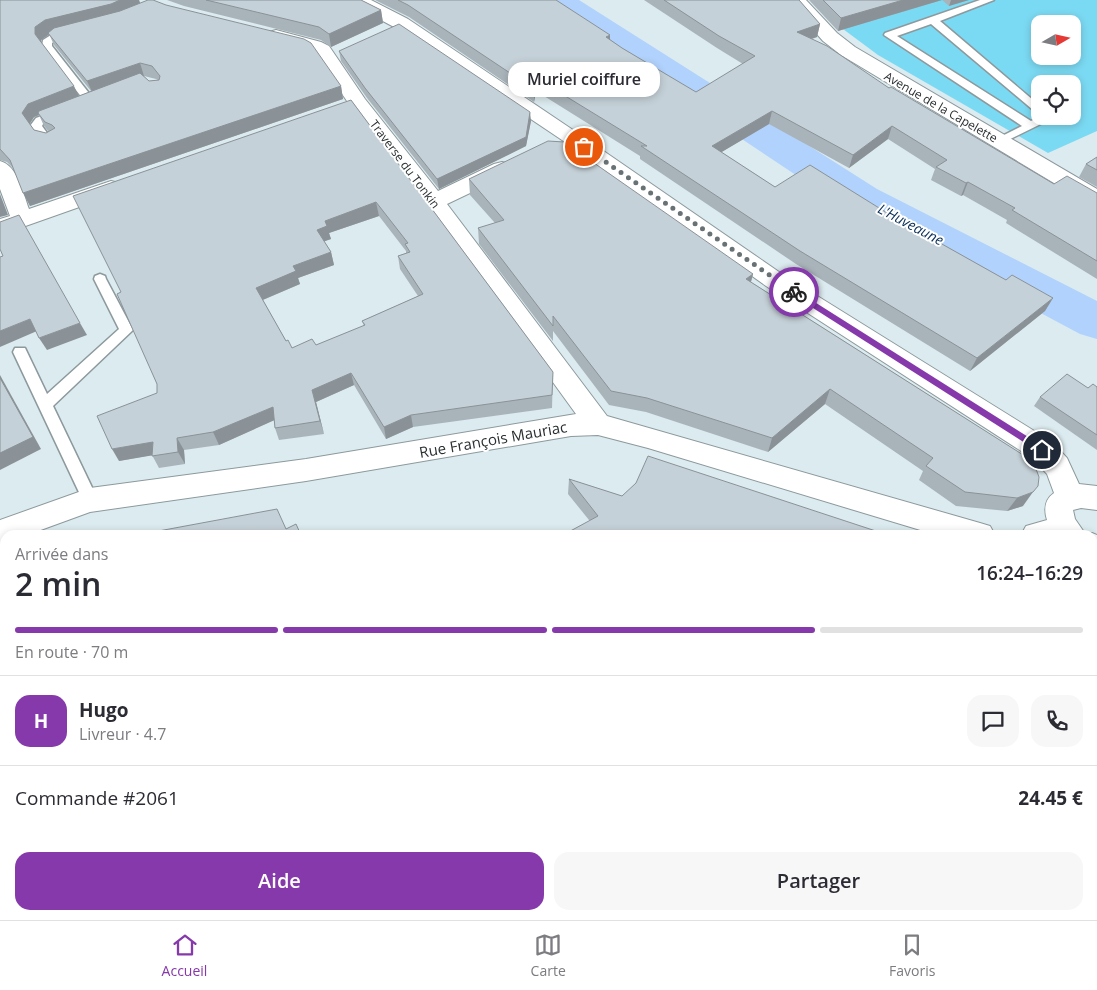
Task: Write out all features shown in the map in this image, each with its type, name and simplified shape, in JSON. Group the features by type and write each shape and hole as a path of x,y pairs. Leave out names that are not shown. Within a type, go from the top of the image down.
{"street":[{"path":"357,0 393,27 560,140 774,280 1042,450 1056,462 1069,497"},
{"name":"Avenue de la Capelette","path":"796,0 824,31 848,50 1097,200"},
{"name":"Traverse du Tonkin","path":"260,32 314,46 335,54 349,106 434,202 598,424"},
{"path":"434,202 524,158"},
{"path":"0,168 6,176 22,219"},
{"path":"0,227 126,183"},
{"name":"Rue François Mauriac","path":"8,530 90,500 306,470 571,425 598,424 962,530"},
{"path":"1067,530 1058,515 1059,505 1069,497 1081,495 1097,498"}],"lane":[{"path":"989,0 889,36 1030,126"},
{"path":"932,20 1031,104"},
{"path":"81,104 47,46 47,42 55,37 83,30"},
{"path":"53,140 46,140 36,126 40,120 108,94"},
{"path":"1000,141 1030,126"},
{"path":"45,405 126,330 100,279"},
{"path":"20,352 90,500"}],"shaded area":[{"path":"939,0 1097,0 1097,131 1048,153 878,55 843,29"}],"building":[{"path":"0,0 120,0 111,4 45,20 35,27 35,34 74,86 28,104 22,113 34,130 46,133 55,128 45,122 38,113 39,111 140,73 149,81 159,80 160,76 152,66 140,63 87,81 48,33 54,28 120,11 148,0 304,39 311,43 341,86 23,193 10,160 0,149"},
{"path":"206,0 361,0 381,10 329,34 319,27"},
{"path":"398,0 556,0 610,35 606,37 622,48 696,92 755,56 719,36 664,0 799,0 820,24 797,32 827,46 889,88 891,87 1054,184 1067,176 1097,193 1097,261 1012,210 1015,208 936,167 947,160 892,126 853,155 772,111 712,146 775,187 810,165 892,216 1006,280 1012,275 1053,298 977,358 800,251 641,146 647,146 536,78 534,89"},
{"path":"823,0 903,0 841,18"},
{"path":"399,24 530,112 526,137 437,179 365,88 339,51"},
{"path":"351,100 553,372 552,395 411,415 384,427 351,373 312,390 320,421 275,428 273,407 213,432 177,438 178,452 152,456 153,442 112,449 97,416 157,393 157,384 117,294 121,292 73,196","holes":["376,202 408,243 405,244 410,252 398,256 423,294 362,321 365,325 316,345 312,339 292,348 288,340 286,341 256,288 296,271 293,266 331,252 317,230 327,226 325,221"]},
{"path":"548,141 564,142 753,274 746,279 1028,458 1039,477 1038,486 1033,492 1017,498 965,492 926,466 933,458 830,389 772,438 647,398 611,391 553,316 553,326 478,228 504,220 469,179"},
{"path":"1097,157 1097,170 1086,164"},
{"path":"19,215 80,323 39,338 30,319 0,331 0,257 3,256 0,249 0,222"},
{"path":"1067,374 1088,388 1093,384 1097,387 1097,435 1040,397"},
{"path":"0,378 33,437 0,453"},
{"path":"648,456 873,530 572,530 598,516 569,479 622,496 636,483"},
{"path":"277,509 286,529 296,524 299,530 164,530"}],"waterway":[{"name":"L'Huveaune","path":"555,0 862,199 1097,322"}],"way so far":[{"path":"584,147 758,269 794,292"}],"place":[{"name":"Muriel coiffure","path":"584,147"}],"route":[{"path":"794,292 1042,450"}]}
